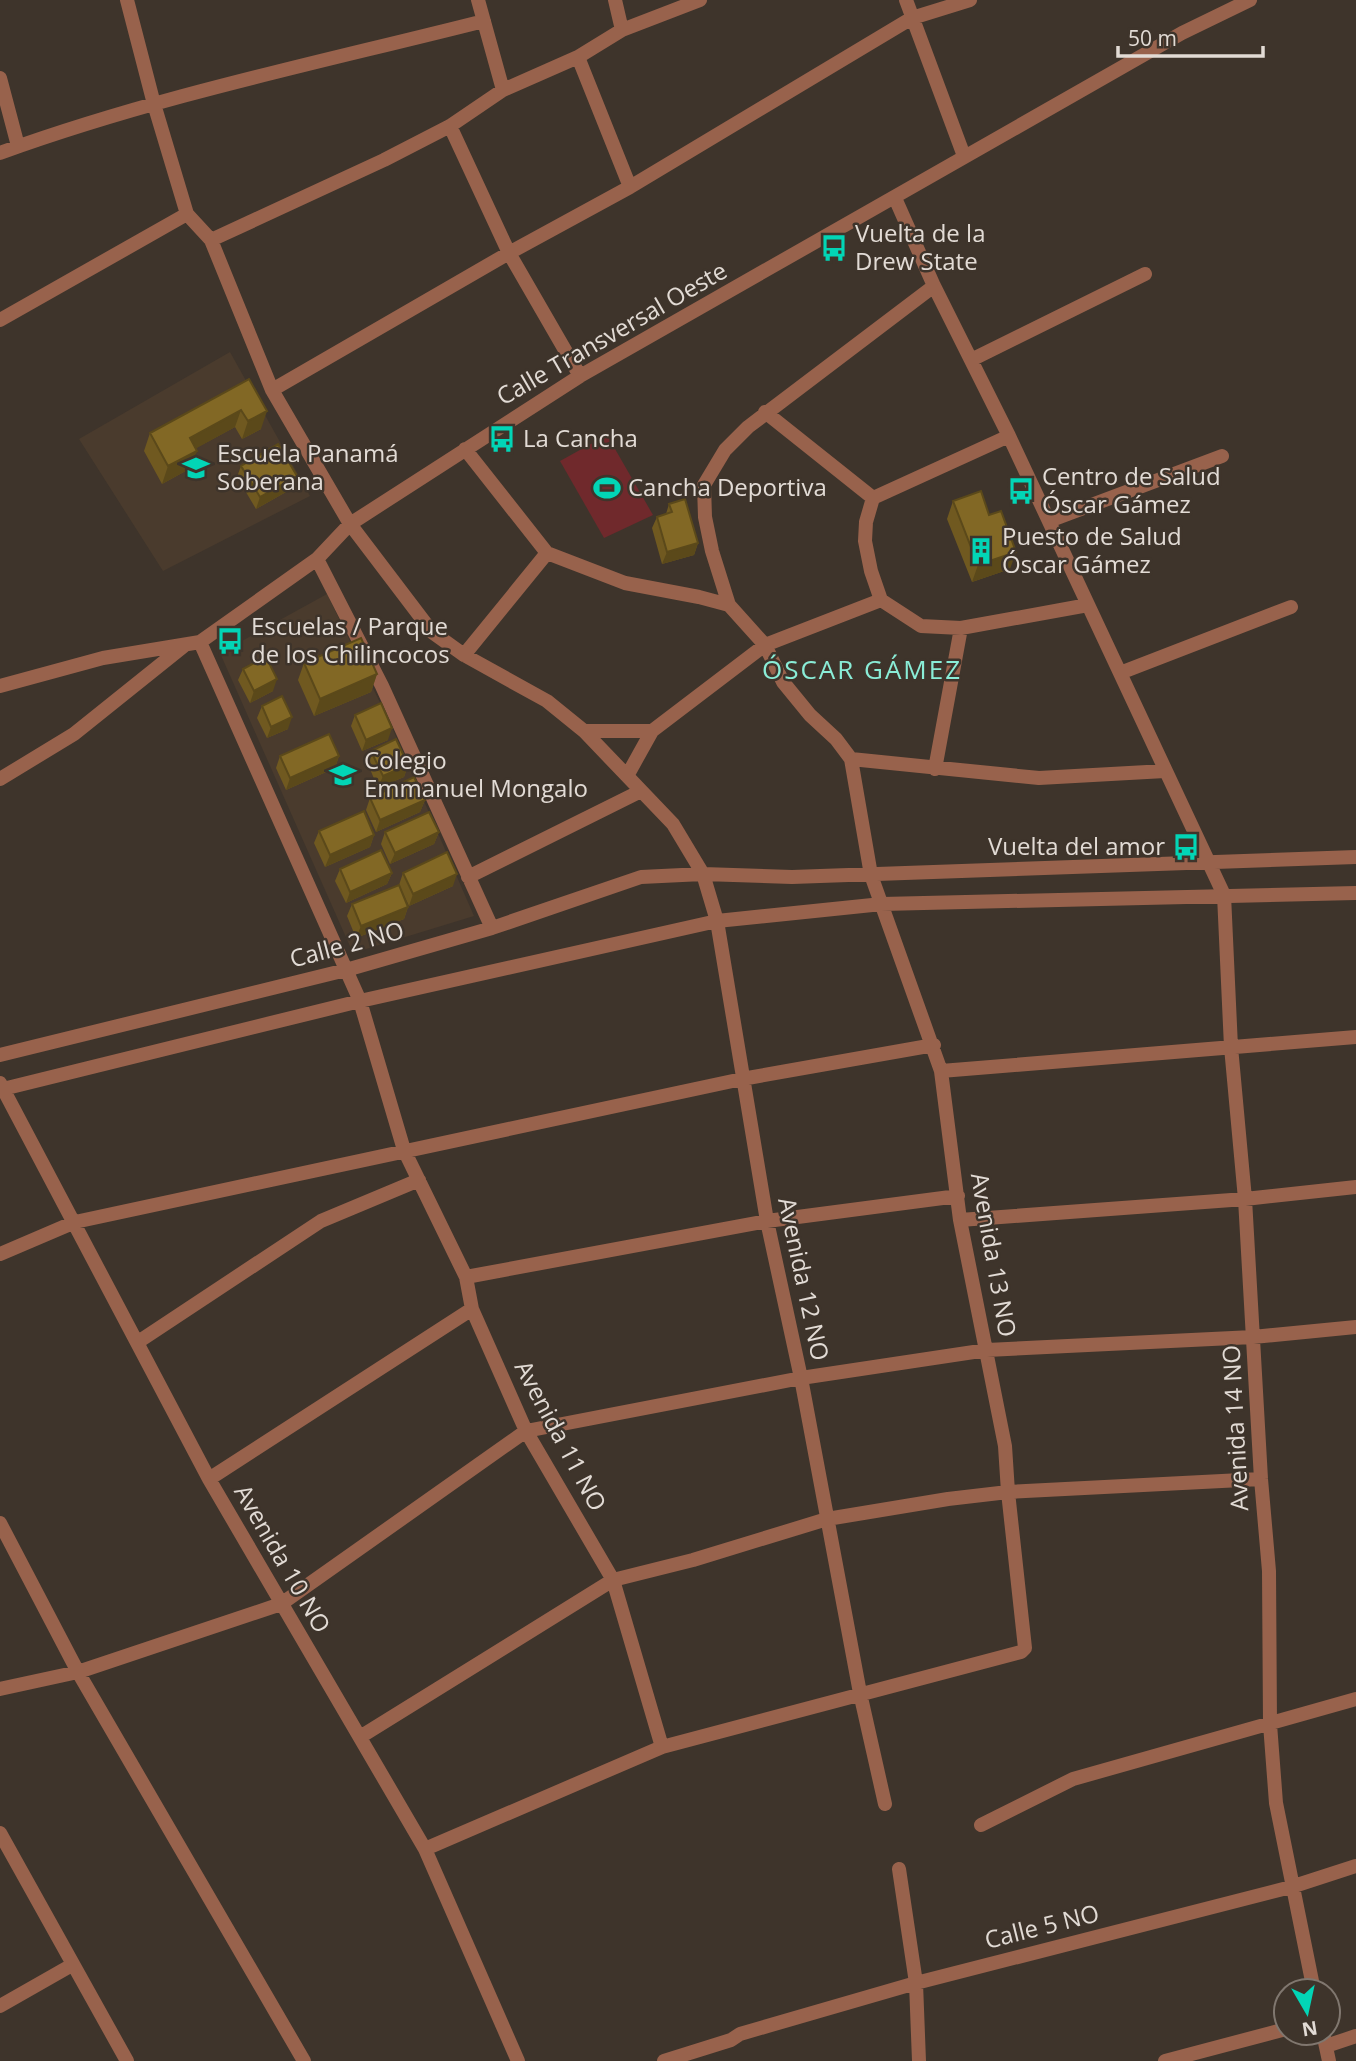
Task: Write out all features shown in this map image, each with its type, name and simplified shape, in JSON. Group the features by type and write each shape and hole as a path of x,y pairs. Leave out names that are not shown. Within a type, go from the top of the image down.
{"street":[{"path":"127,0 187,214 211,240 384,160 450,126 503,90 578,57 622,30 700,0"},
{"path":"478,0 503,90"},
{"path":"615,0 622,30"},
{"path":"906,0 964,156"},
{"path":"272,390 509,253 630,187 912,18 971,0"},
{"name":"Calle Transversal Oeste","path":"0,687 103,658 193,643 317,559 350,524 580,376 1182,33 1250,0"},
{"path":"0,153 154,104 484,21"},
{"path":"578,57 630,187"},
{"path":"0,78 18,146"},
{"path":"450,126 509,253 580,376"},
{"name":"Avenida 14 NO","path":"895,198 934,286 1009,436 1224,895 1231,1047 1245,1199 1269,1571 1270,1724 1276,1803 1311,1977"},
{"path":"0,320 187,214"},
{"name":"Avenida 12 NO","path":"211,240 272,390 350,524 432,632 464,655 547,701 584,731 673,824 704,874 717,921 767,1221 801,1378 860,1693 885,1804"},
{"path":"971,360 1145,274"},
{"path":"934,286 765,412 725,450 704,485 705,517 712,551 729,605 765,645 783,682 851,759 1039,778 1165,771"},
{"path":"765,412 873,498"},
{"path":"1009,436 873,498 866,522 865,541 881,600 921,626 961,628 1088,605"},
{"path":"465,449 547,553 625,583 729,605"},
{"path":"1049,522 1222,456"},
{"path":"464,655 547,553"},
{"path":"317,559 388,698 492,928"},
{"path":"627,776 652,731 765,645 881,600"},
{"path":"1120,673 1291,607"},
{"path":"935,769 961,628"},
{"path":"0,779 74,734 193,643"},
{"name":"Avenida 11 NO","path":"193,643 360,1001 404,1150 466,1277 472,1309 526,1431 612,1580 662,1747"},
{"path":"584,731 652,731"},
{"name":"Avenida 13 NO","path":"851,759 871,875 942,1071 960,1220 1005,1446 1026,1641 1026,1648 1021,1652 860,1693"},
{"path":"468,877 641,791"},
{"name":"Calle 2 NO","path":"0,1055 346,970 492,928 641,877 704,874 792,877 871,875 1356,857"},
{"path":"2,1086 360,1001 717,921 882,904 1356,893"},
{"path":"942,1071 1356,1037"},
{"path":"0,1254 75,1222 742,1079 934,1045"},
{"name":"Avenida 10 NO","path":"2,1086 209,1479 425,1849 518,2061"},
{"path":"138,1342 321,1222 419,1180"},
{"path":"960,1220 1245,1199 1356,1187"},
{"path":"466,1277 767,1221 958,1196"},
{"path":"209,1479 472,1309"},
{"path":"0,1689 78,1672 281,1604 526,1431 801,1378 987,1350 1253,1337 1356,1327"},
{"path":"360,1737 612,1580 694,1560 827,1519 1008,1492 1261,1479"},
{"path":"0,1523 78,1672 304,2061"},
{"path":"425,1849 662,1747 860,1693"},
{"path":"981,1825 1073,1779 1356,1699"},
{"path":"0,1832 127,2061"},
{"name":"Calle 5 NO","path":"664,2061 731,2040 740,2034 916,1983 1291,1887 1356,1866"},
{"path":"900,1869 916,1983 919,2061"},
{"path":"0,2006 72,1965"},
{"path":"1165,2061 1272,2033"}],"shaded area":[{"name":"Escuela Panamá Soberana","path":"230,352 310,496 163,571 79,439"},
{"name":"Cancha Deportiva","path":"607,435 653,515 604,538 560,461"},
{"name":"Colegio Emmanuel Mongalo","path":"327,594 390,723 474,916 353,953 220,653"}],"building":[{"path":"249,379 267,411 248,421 241,410 190,438 197,451 168,466 150,433"},
{"path":"278,444 297,476 260,497 241,466"},
{"path":"981,491 989,515 1001,511 1016,552 978,565 953,501"},
{"path":"685,499 698,543 667,552 657,517 672,512 669,504"},
{"path":"361,638 377,674 320,699 304,663"},
{"path":"266,657 277,679 254,691 243,669"},
{"path":"282,696 292,717 271,727 262,706"},
{"path":"381,703 392,728 366,740 355,715"},
{"path":"329,734 339,756 290,778 280,756"},
{"path":"396,739 408,765 383,776 371,751"},
{"path":"414,777 425,800 380,820 370,798"},
{"path":"364,811 374,835 330,855 319,831"},
{"path":"429,812 439,832 395,853 385,832"},
{"path":"381,850 392,873 350,892 340,869"},
{"path":"447,852 457,874 413,894 403,873"},
{"path":"399,885 408,907 361,926 352,904"}],"place":[{"name":"Vuelta de la Drew State","path":"834,248"},
{"name":"La Cancha","path":"502,439"},
{"name":"Escuela Panamá Soberana","path":"196,468"},
{"name":"Cancha Deportiva","path":"607,488"},
{"name":"Centro de Salud Óscar Gámez","path":"1021,491"},
{"name":"Puesto de Salud Óscar Gámez","path":"981,551"},
{"name":"Escuelas / Parque de los Chilincocos","path":"230,641"},
{"name":"Colegio Emmanuel Mongalo","path":"343,775"},
{"name":"Vuelta del amor","path":"1186,847"}],"district":[{"name":"ÓSCAR GÁMEZ","path":"862,670"}]}
